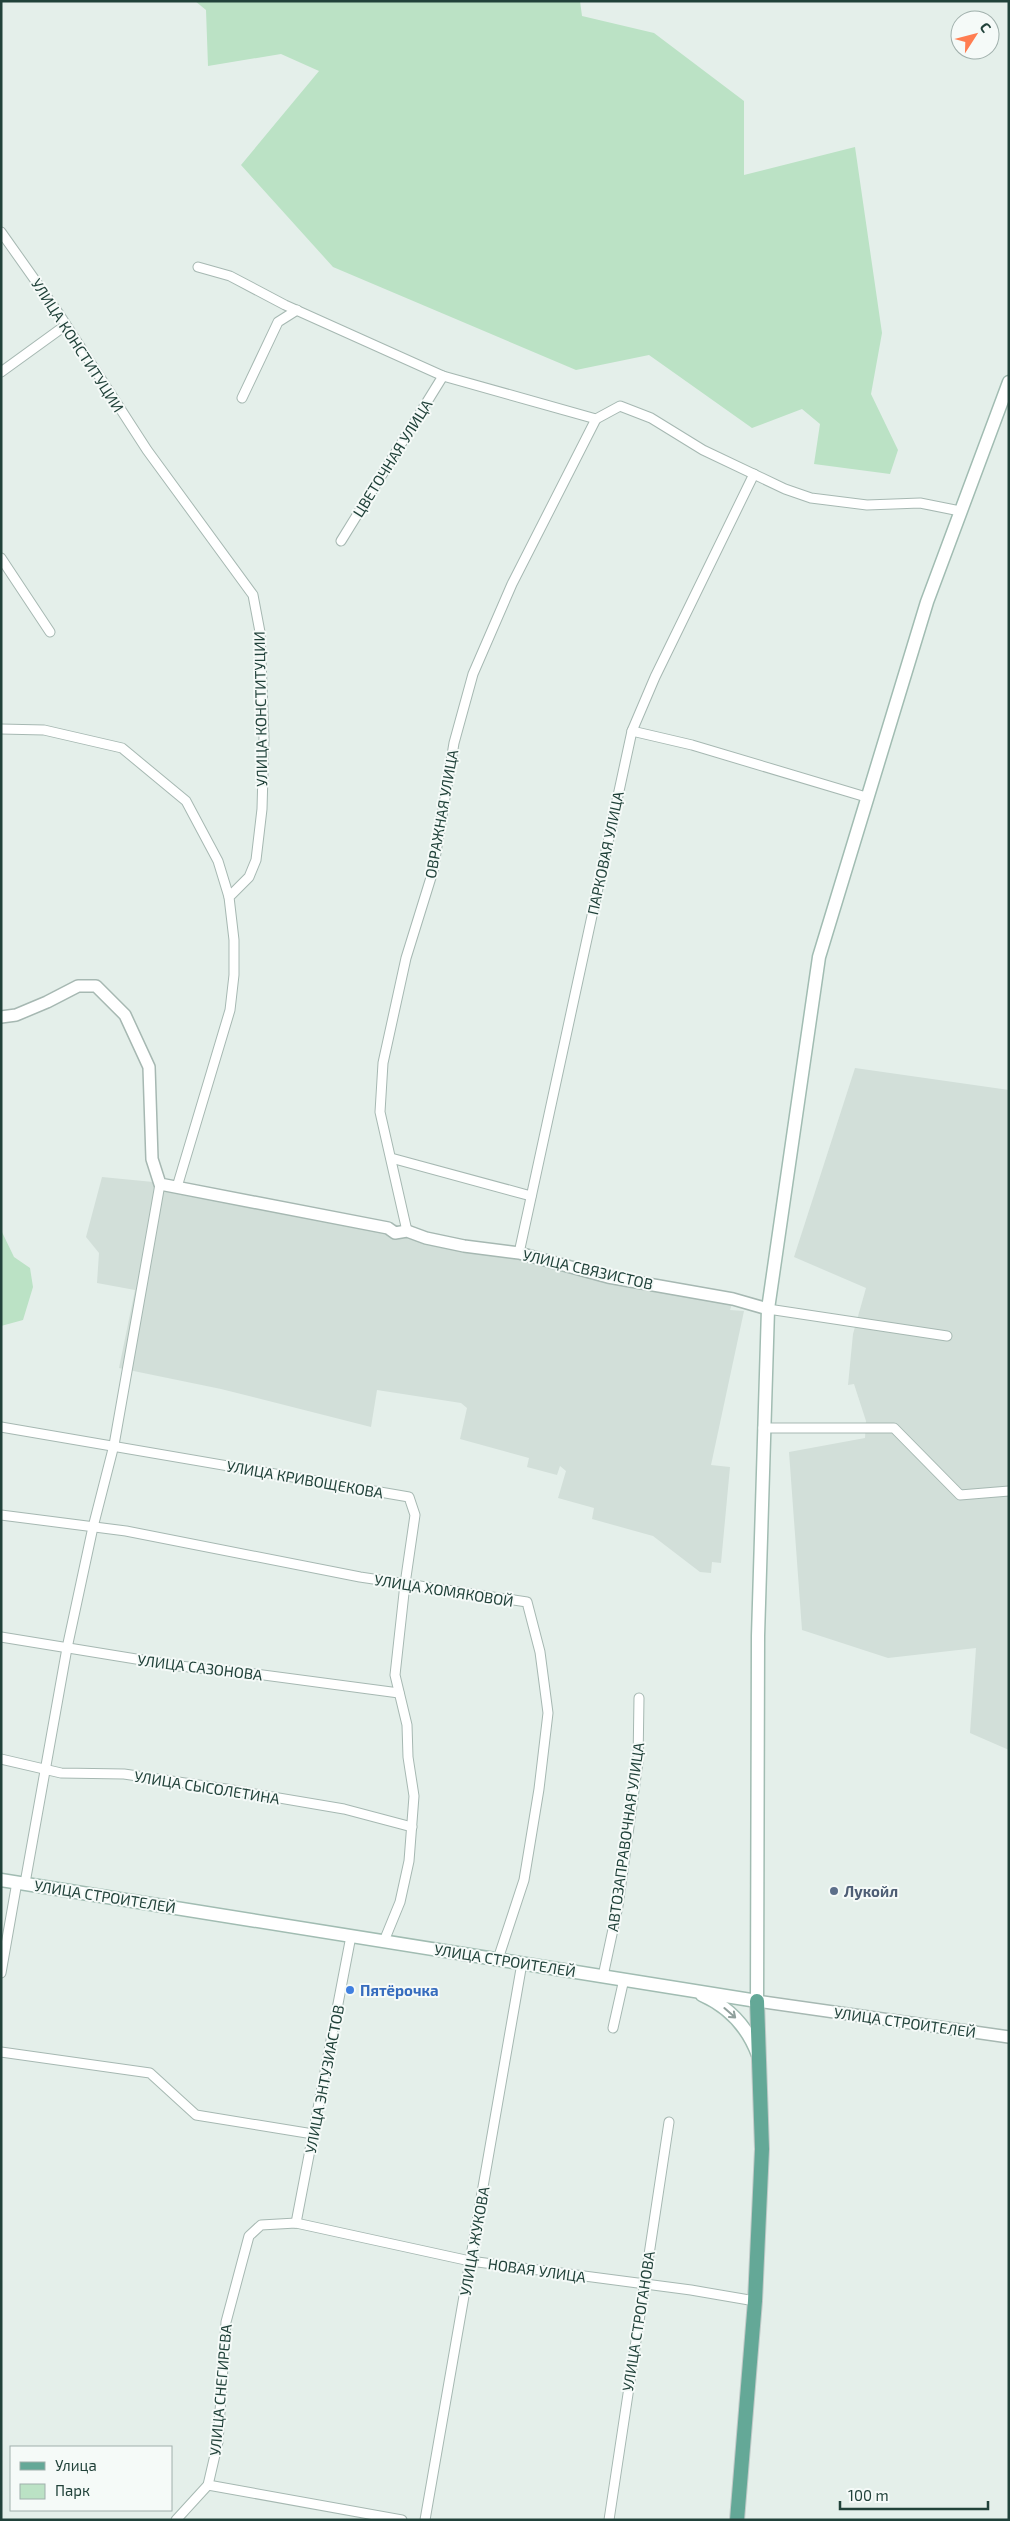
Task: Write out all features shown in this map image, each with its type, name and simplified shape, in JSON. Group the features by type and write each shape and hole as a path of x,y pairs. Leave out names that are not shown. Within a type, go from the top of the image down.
{"main road":[{"path":"737,2520 755,2300 762,2149 757,2001 758,1636 762,1428 768,1309 819,957 866,797 927,602 1009,382"},
{"name":"УЛИЦА СТРОИТЕЛЕЙ","path":"1,1880 757,2001"},
{"path":"688,1990 711,1999 736,2018 748,2033 759,2058"}],"street":[{"name":"УЛИЦА КОНСТИТУЦИИ","path":"1,232 66,325 153,458 253,595 260,632 262,676 264,738 262,809 256,860 249,877 229,897"},
{"path":"198,267 230,276 297,310 442,376 596,419 620,406 651,418 703,450 811,498 867,505 920,503 960,511"},
{"path":"242,398 278,322 297,310"},
{"path":"1,372 66,325"},
{"name":"ЦВЕТОЧНАЯ УЛИЦА","path":"341,541 442,376"},
{"name":"ОВРАЖНАЯ УЛИЦА","path":"407,1232 380,1112 383,1063 406,958 433,871 454,743 473,674 508,593 596,419"},
{"name":"ПАРКОВАЯ УЛИЦА","path":"519,1253 632,731 655,677 754,474"},
{"path":"1,558 50,632"},
{"path":"1,729 44,730 122,748 186,801 218,860 229,897 234,940 234,975 230,1010 177,1187"},
{"path":"632,731 692,745 866,797"},
{"path":"1,1017 16,1014 47,1002 78,986 96,986 124,1015 149,1067 152,1158 160,1184 114,1445 93,1527 67,1648 46,1770 1,1973"},
{"path":"391,1158 531,1196"},
{"name":"УЛИЦА СВЯЗИСТОВ","path":"160,1184 388,1228 395,1233 407,1232 464,1246 519,1253 608,1277 740,1301 768,1309"},
{"path":"768,1309 947,1336"},
{"path":"1,1427 114,1445"},
{"path":"762,1428 894,1428 960,1495 1009,1491"},
{"name":"УЛИЦА КРИВОЩЕКОВА","path":"114,1445 409,1497 415,1515 404,1584"},
{"name":"УЛИЦА ХОМЯКОВОЙ","path":"1,1515 126,1531 404,1584 527,1602 540,1652 548,1713 539,1789 524,1880 498,1959"},
{"path":"384,1941 400,1902 410,1860 414,1796 408,1757 407,1725 395,1675 404,1584"},
{"name":"УЛИЦА САЗОНОВА","path":"1,1637 179,1666 399,1693"},
{"name":"АВТОЗАПРАВОЧНАЯ УЛИЦА","path":"603,1976 618,1906 638,1762 639,1698"},
{"name":"УЛИЦА СЫСОЛЕТИНА","path":"1,1759 61,1773 124,1774 226,1789 344,1809 412,1827"},
{"name":"УЛИЦА ЭНТУЗИАСТОВ","path":"296,2223 351,1936"},
{"name":"УЛИЦА ЖУКОВА","path":"425,2520 522,1963"},
{"path":"613,2028 624,1979"},
{"name":"УЛИЦА СТРОИТЕЛЕЙ","path":"757,2001 1009,2037"},
{"path":"1,2052 150,2073 196,2116 313,2134"},
{"name":"УЛИЦА СТРОГАНОВА","path":"609,2520 669,2122"},
{"name":"НОВАЯ УЛИЦА","path":"262,2225 296,2223 470,2261 755,2300"},
{"name":"УЛИЦА СНЕГИРЕВА","path":"176,2520 208,2485 218,2442 226,2322 249,2236 262,2225"},
{"path":"208,2485 402,2520"}],"shaded area":[{"path":"855,1068 1009,1090 1009,1750 970,1733 976,1648 888,1658 802,1630 789,1452 865,1438 866,1421 854,1384 848,1385 853,1334 866,1288 794,1257"},
{"path":"102,1177 184,1185 384,1222 611,1272 735,1295 730,1310 744,1311 711,1465 730,1467 721,1563 712,1562 711,1573 700,1572 653,1536 592,1519 594,1508 558,1498 566,1471 560,1466 557,1475 527,1467 529,1458 460,1439 467,1408 461,1403 377,1390 371,1427 221,1389 119,1368 135,1290 97,1283 99,1253 86,1237"}],"green space":[{"path":"195,1 580,1 582,16 654,33 744,101 744,175 855,147 882,333 871,394 898,450 890,474 814,464 820,424 802,409 752,428 649,355 576,370 333,267 241,165 319,71 281,54 208,66 206,10"},
{"path":"1,1230 14,1257 30,1268 33,1287 23,1320 1,1326"}],"place":[{"name":"Лукойл","path":"834,1891"},
{"name":"Пятёрочка","path":"350,1990"}]}
